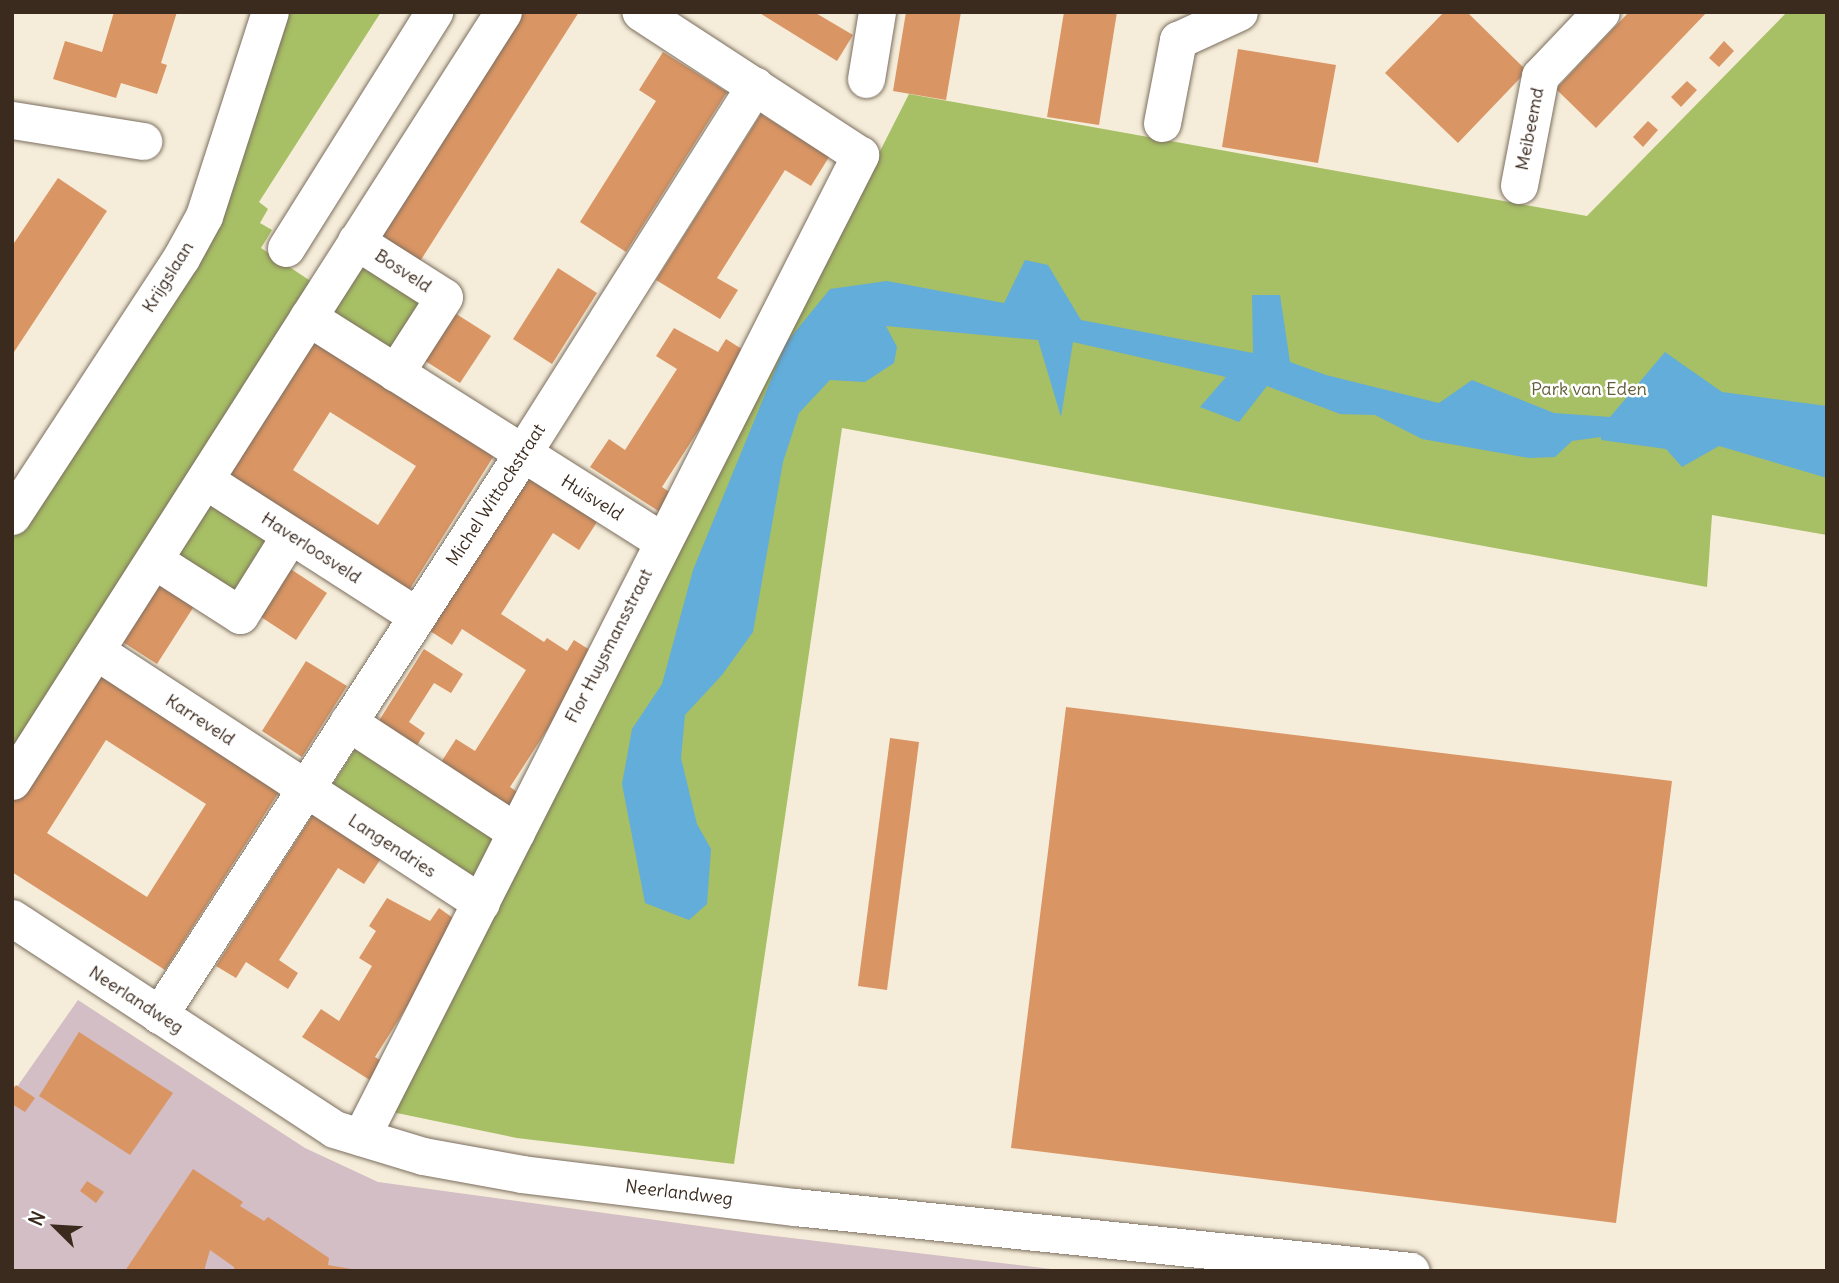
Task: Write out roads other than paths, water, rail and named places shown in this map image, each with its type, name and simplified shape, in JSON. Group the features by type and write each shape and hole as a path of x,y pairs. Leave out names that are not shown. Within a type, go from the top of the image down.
{"street":[{"name":"Krijgslaan","path":"12,516 181,258 204,216 270,12"},
{"path":"286,248 435,12"},
{"path":"12,781 503,12"},
{"path":"641,12 755,86"},
{"path":"866,79 877,12"},
{"path":"1162,122 1178,40 1239,12"},
{"name":"Meibeemd","path":"1519,186 1540,76 1601,12"},
{"name":"Flor Huysmansstraat","path":"361,1137 860,155 755,86"},
{"name":"Michel Wittockstraat","path":"159,1015 523,454 755,86"},
{"path":"12,120 142,141"},
{"name":"Bosveld","path":"356,241 444,297 395,373"},
{"path":"308,317 523,454"},
{"name":"Huisveld","path":"523,454 662,541"},
{"name":"Haverloosveld","path":"205,480 417,616"},
{"path":"154,560 240,615 290,534"},
{"name":"Karreveld","path":"96,651 304,789"},
{"path":"348,722 516,832"},
{"name":"Langendries","path":"304,789 481,903"},
{"name":"Neerlandweg","path":"12,918 334,1129 423,1156 536,1176 795,1208 1411,1271"}],"water":[{"path":"1025,260 1048,265 1081,320 1253,353 1252,295 1280,295 1290,362 1326,375 1439,403 1472,380 1554,413 1610,417 1665,352 1722,392 1827,406 1827,478 1719,446 1682,467 1666,449 1601,440 1601,437 1572,441 1555,457 1529,458 1422,439 1375,415 1340,414 1267,386 1239,422 1200,407 1226,377 1073,342 1061,417 1038,340 886,326 897,347 894,363 865,382 830,380 799,413 783,462 753,632 722,675 685,715 681,758 697,824 711,849 707,904 689,920 645,903 622,784 632,729 662,684 693,570 786,343 830,289 887,281 1004,303"}],"park label":[{"name":"Park van Eden","path":"1589,389"}]}
